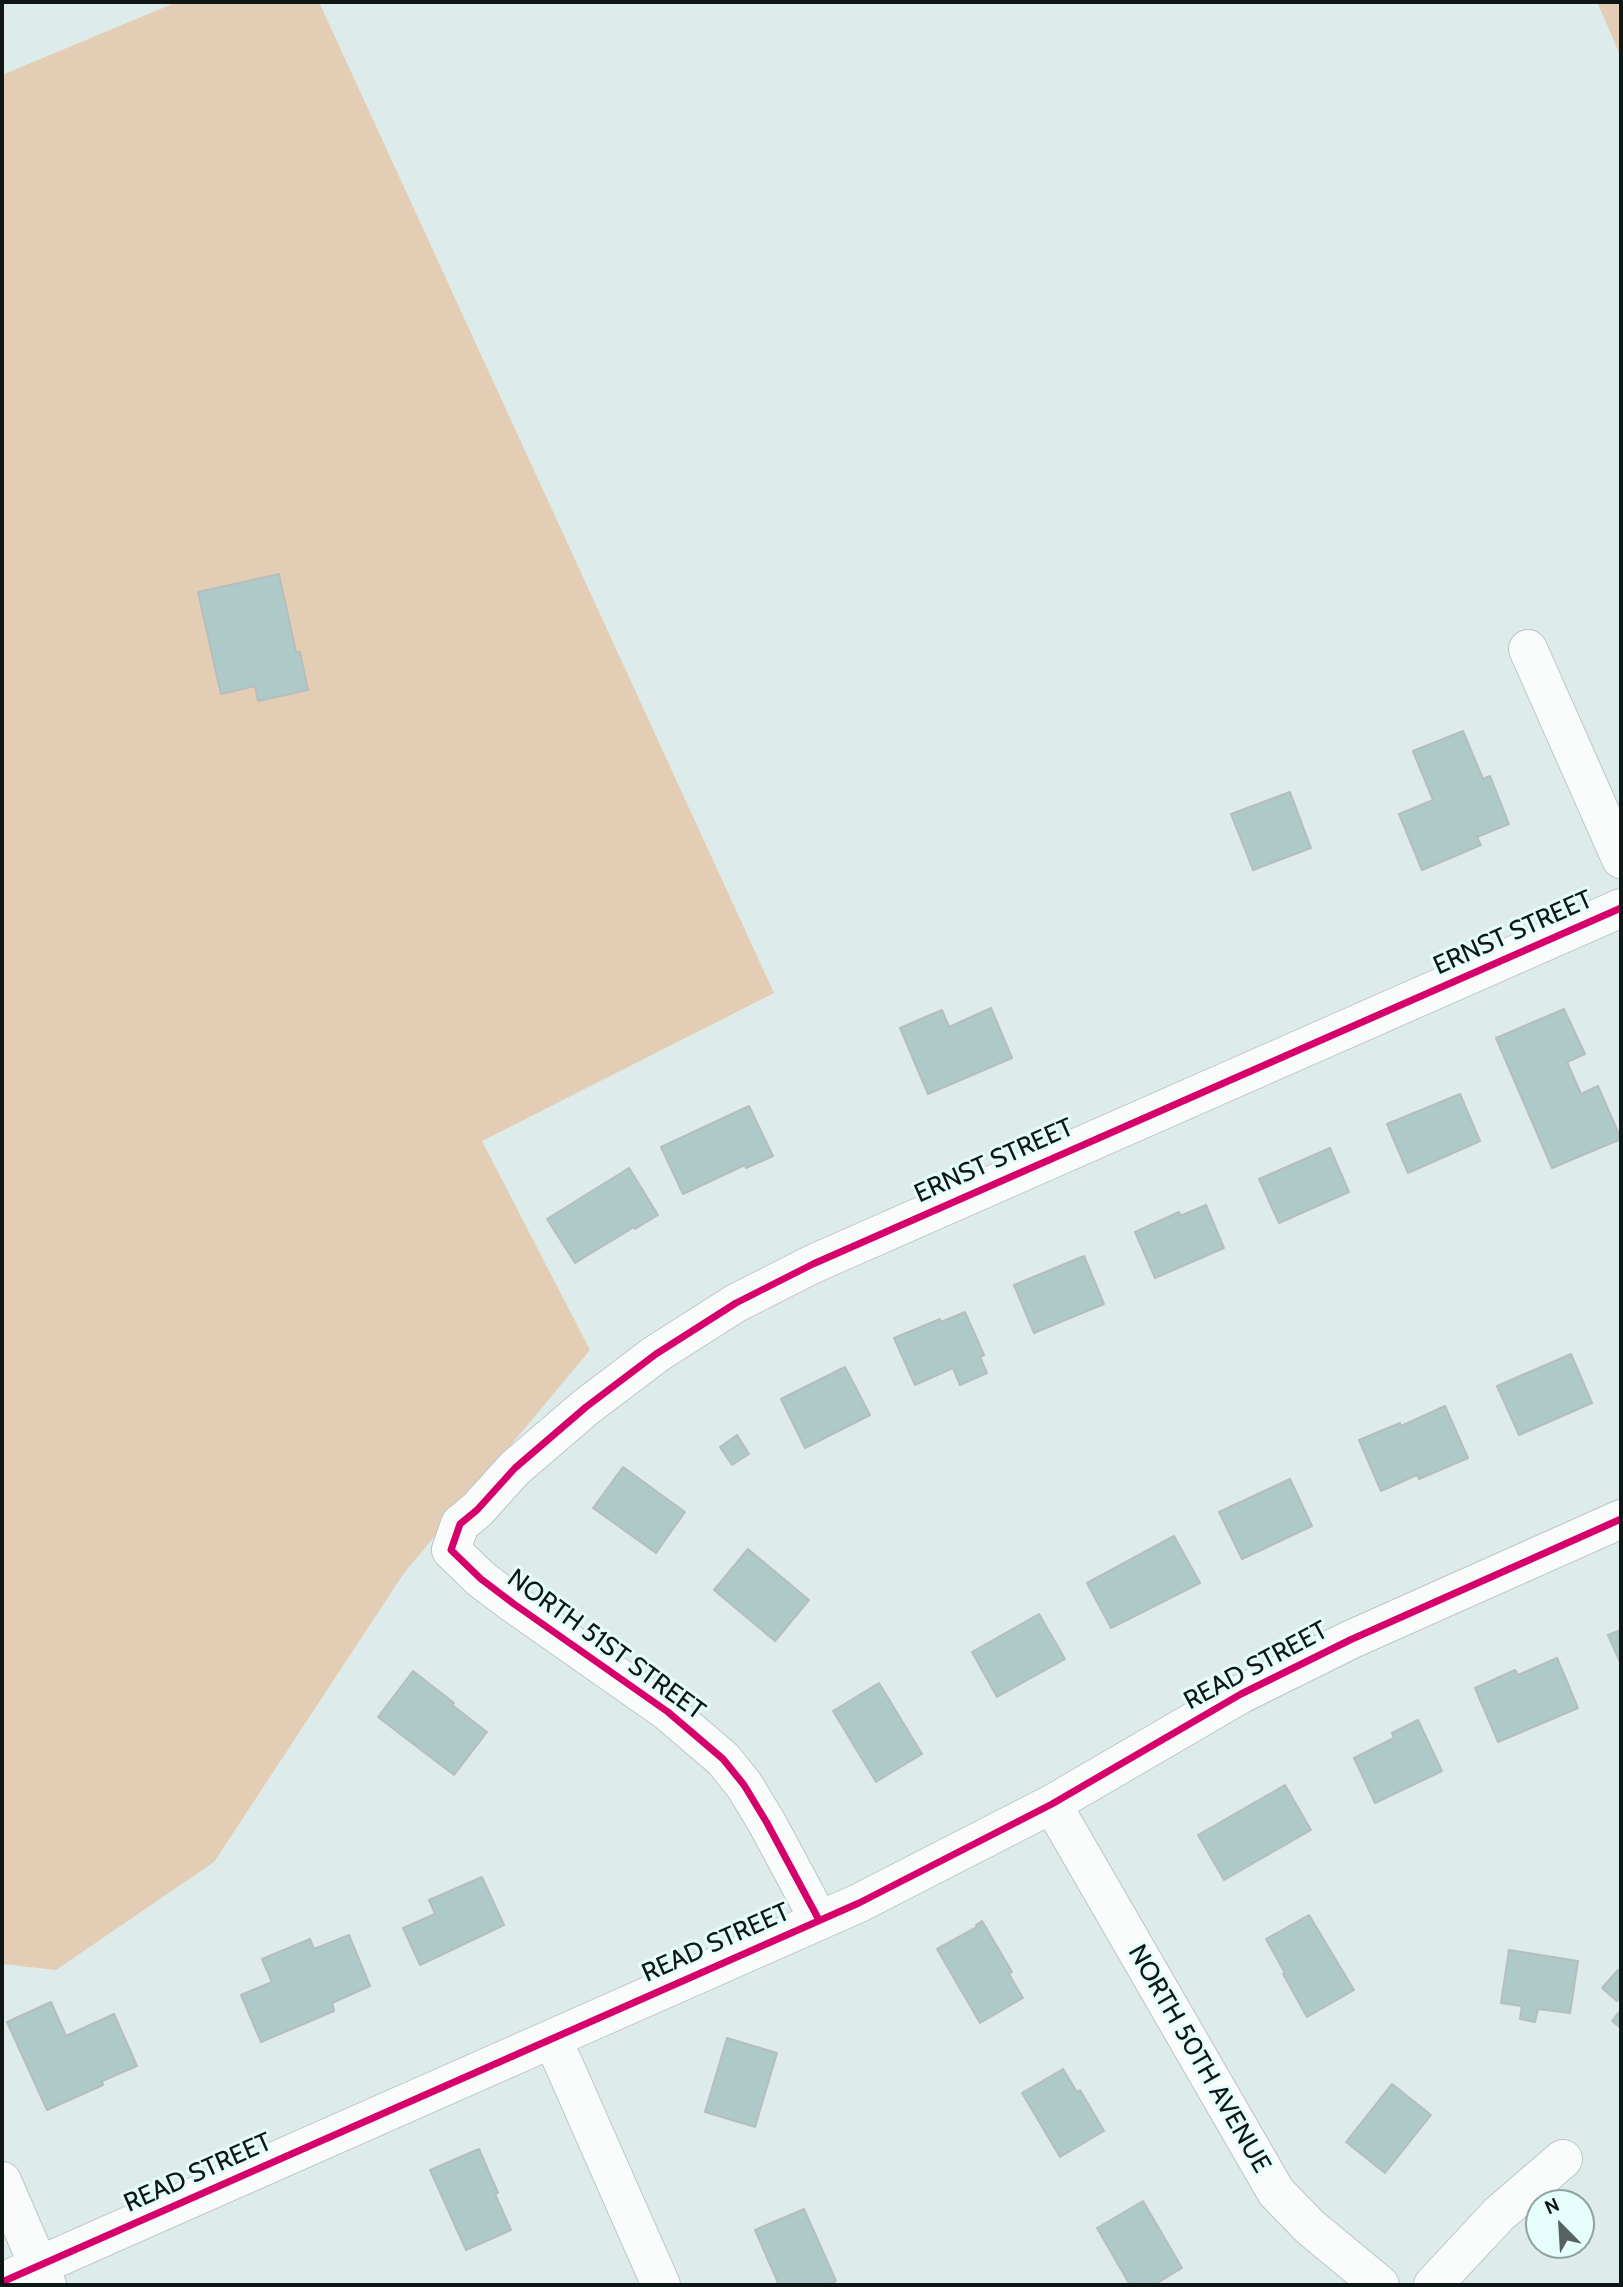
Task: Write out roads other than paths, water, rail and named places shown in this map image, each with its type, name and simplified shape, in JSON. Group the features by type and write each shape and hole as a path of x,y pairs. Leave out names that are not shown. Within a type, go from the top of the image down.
{"street":[{"path":"1528,649 1621,859"},
{"name":"ERNST STREET","path":"451,1549 460,1524 477,1510 515,1468 586,1407 656,1354 736,1303 813,1264 1621,908"},
{"name":"READ STREET","path":"2,2282 43,2276 553,2040 859,1903 1052,1804 1241,1694 1314,1658 1621,1519"},
{"name":"NORTH 51ST STREET","path":"451,1549 481,1579 668,1712 723,1759 744,1785 767,1823 819,1920"},
{"name":"NORTH 50TH AVENUE","path":"1052,1804 1276,2192 1310,2227 1380,2285"},
{"path":"553,2040 661,2285"},
{"path":"1433,2285 1499,2214 1563,2159"},
{"path":"2,2181 43,2276"}]}
